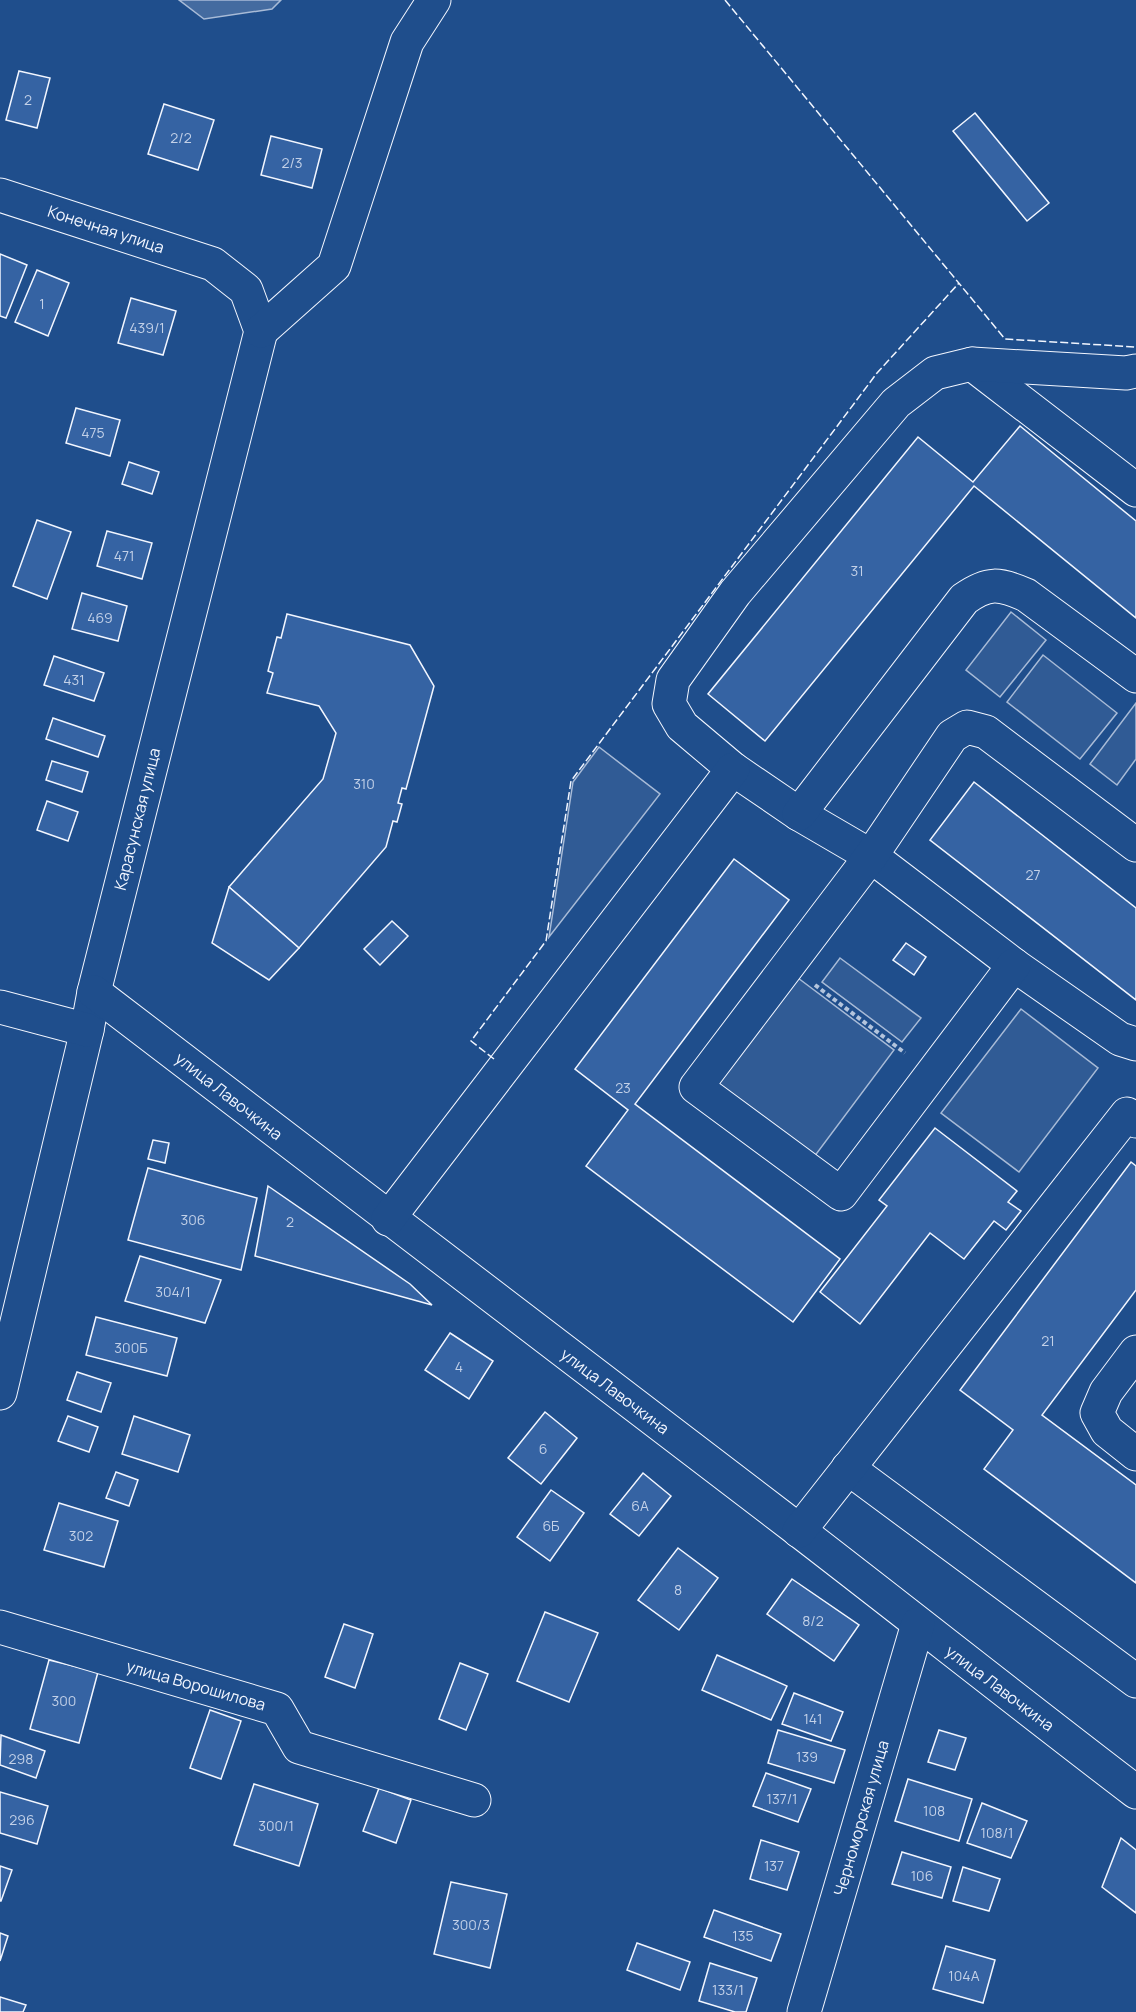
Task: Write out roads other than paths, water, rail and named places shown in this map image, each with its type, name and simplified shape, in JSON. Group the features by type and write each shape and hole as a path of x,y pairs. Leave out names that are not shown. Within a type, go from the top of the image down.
{"street":[{"path":"261,331 334,266 407,42 434,0"},
{"name":"Конечная улица","path":"0,195 213,264 246,290 261,331"},
{"name":"Карасунская улица","path":"0,1393 87,1030 94,992 261,331"},
{"path":"972,364 1136,490"},
{"path":"1136,371 1126,373 972,364 935,372 896,403 735,593 673,680 669,705 682,726 733,769 799,814 871,856 1014,965 1120,1040 1136,1044"},
{"path":"799,814 964,599 978,589 993,585 1010,588 1026,595 1136,676"},
{"path":"1014,965 841,1194 696,1087 871,856 952,736 967,727 986,732 1133,836"},
{"path":"388,1219 733,769"},
{"name":"улица Лавочкина","path":"94,992 918,1624 1133,1783"},
{"path":"0,1007 87,1030"},
{"path":"799,1531 1133,1113"},
{"path":"1136,1352 1106,1392 1097,1413 1107,1431 1136,1454"},
{"path":"848,1468 1136,1681"},
{"name":"Черноморская улица","path":"804,2012 918,1624"},
{"name":"улица Ворошилова","path":"0,1627 276,1708 298,1747 474,1800"}]}
